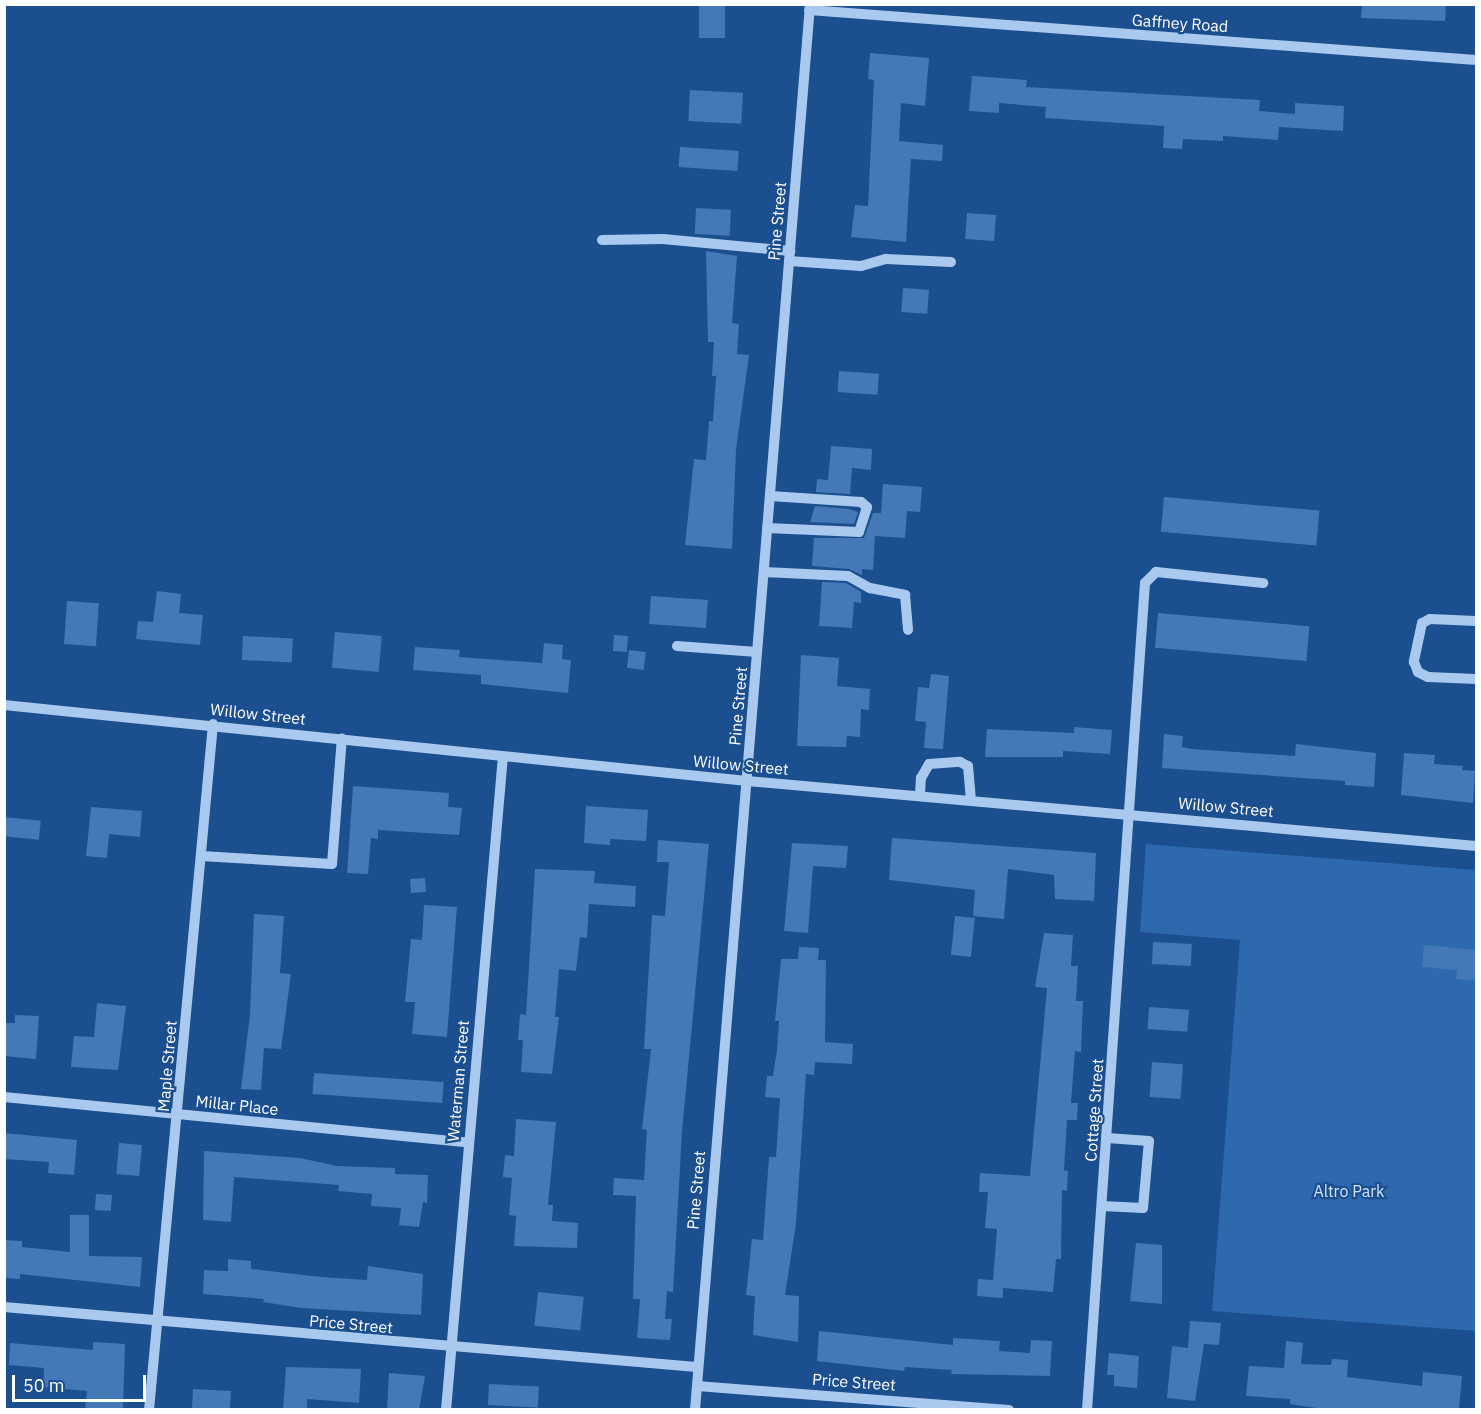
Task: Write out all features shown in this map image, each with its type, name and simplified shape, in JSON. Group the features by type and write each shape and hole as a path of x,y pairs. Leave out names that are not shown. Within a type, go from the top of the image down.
{"street":[{"name":"Gaffney Road","path":"809,7 1476,60"},
{"name":"Pine Street","path":"695,1410 696,1366 747,781 809,7"},
{"path":"602,240 663,239 861,266 886,259 951,262"},
{"path":"767,528 859,532 867,507 861,502 770,496"},
{"path":"764,572 848,576 870,588 905,595 908,630"},
{"name":"Cottage Street","path":"1087,1410 1131,813 1145,583 1156,572 1263,583"},
{"path":"1476,621 1431,619 1422,622 1417,629 1414,662 1418,672 1428,677 1476,679"},
{"path":"677,646 757,652"},
{"name":"Willow Street","path":"4,705 213,724 747,781 1131,813 1476,846"},
{"name":"Maple Street","path":"150,1410 213,724"},
{"path":"201,856 332,864 342,738"},
{"name":"Waterman Street","path":"446,1410 467,1142 503,756"},
{"path":"920,795 921,778 929,764 960,762 968,766 971,799"},
{"name":"Millar Place","path":"4,1097 467,1142"},
{"path":"1102,1206 1143,1208 1149,1141 1107,1138"},
{"name":"Price Street","path":"4,1307 158,1323 696,1366"},
{"name":"Price Street","path":"697,1386 881,1404 1009,1410"}],"green space":[{"name":"Altro Park","path":"1146,844 1476,870 1476,1331 1212,1311 1240,940 1140,932"}],"building":[{"path":"699,4 725,4 725,38 699,38"},
{"path":"1362,4 1446,4 1445,21 1361,18"},
{"path":"870,53 929,58 925,106 901,103 899,141 943,145 942,161 911,159 906,242 851,237 855,205 868,206 874,80 868,79"},
{"path":"972,76 1027,80 1026,87 1260,100 1259,111 1295,114 1295,103 1344,106 1343,131 1279,127 1278,140 1223,136 1223,141 1183,139 1182,149 1163,148 1164,126 1045,118 1046,107 999,103 999,113 969,111"},
{"path":"690,90 743,93 741,124 688,121"},
{"path":"680,147 739,151 737,171 679,167"},
{"path":"696,208 731,210 730,236 695,234"},
{"path":"967,213 996,215 994,241 965,239"},
{"path":"706,251 737,256 732,323 739,324 737,354 749,355 736,450 732,549 685,545 694,459 706,460 709,421 713,421 716,376 712,376 714,342 708,342"},
{"path":"903,288 929,290 927,314 901,312"},
{"path":"839,371 879,374 877,395 838,392"},
{"path":"831,446 872,449 871,470 852,468 850,494 816,492 817,479 828,480"},
{"path":"883,484 922,487 920,512 907,511 905,538 875,536 873,570 862,569 862,575 849,569 812,566 814,538 864,538 873,513 881,513"},
{"path":"1164,497 1319,511 1316,545 1161,532"},
{"path":"815,506 858,512 854,524 810,522"},
{"path":"822,582 846,583 861,592 861,603 854,602 852,628 819,626"},
{"path":"157,591 181,594 179,613 203,615 200,645 136,639 138,621 153,622"},
{"path":"651,596 708,600 706,628 649,624"},
{"path":"67,601 99,603 96,646 64,644"},
{"path":"1158,613 1309,626 1306,661 1155,648"},
{"path":"335,632 382,636 379,672 332,668"},
{"path":"614,635 628,636 627,652 613,651"},
{"path":"243,636 293,639 292,663 242,660"},
{"path":"544,643 563,645 562,659 571,660 568,693 481,684 481,675 413,670 415,647 460,650 459,657 542,663"},
{"path":"629,650 646,652 644,670 627,668"},
{"path":"801,655 839,658 837,686 870,689 869,710 861,709 860,737 847,736 846,747 797,746"},
{"path":"931,674 949,676 943,749 924,748 926,722 915,721 918,687 929,688"},
{"path":"1074,727 1112,730 1110,754 1063,751 1063,757 985,757 987,729 1074,733"},
{"path":"1164,734 1183,736 1182,747 1192,749 1295,756 1296,744 1376,753 1374,787 1345,785 1345,781 1162,768"},
{"path":"1404,753 1435,755 1434,764 1463,766 1462,770 1475,771 1473,803 1401,795"},
{"path":"353,786 449,793 448,807 462,808 459,835 378,830 378,839 371,838 368,874 347,873"},
{"path":"586,806 648,810 646,841 610,839 610,845 584,843"},
{"path":"91,807 142,811 140,837 109,834 107,858 86,856"},
{"path":"4,817 41,821 39,840 4,836"},
{"path":"892,838 1096,853 1094,901 1055,899 1054,875 1008,869 1004,919 973,916 975,890 889,880"},
{"path":"658,840 709,844 682,1132 673,1292 667,1291 665,1319 672,1319 670,1340 637,1338 640,1299 633,1299 636,1196 613,1195 614,1178 644,1180 647,1130 642,1129 651,1049 644,1049 652,915 665,916 669,862 657,862"},
{"path":"792,843 848,846 846,868 813,866 808,933 784,931"},
{"path":"535,869 595,871 594,883 636,886 635,907 589,904 587,938 580,937 576,971 559,969 555,1017 559,1017 552,1074 521,1072 523,1040 518,1040 520,1014 526,1015"},
{"path":"425,878 426,892 411,893 410,879"},
{"path":"424,905 457,907 447,1037 412,1034 415,1002 405,1002 411,939 422,940"},
{"path":"254,914 284,916 280,973 291,974 281,1049 264,1048 261,1090 241,1089 250,1014"},
{"path":"955,916 975,918 971,957 951,955"},
{"path":"1044,933 1073,935 1071,966 1078,966 1076,1001 1083,1001 1081,1052 1075,1051 1071,1103 1078,1103 1077,1120 1067,1120 1064,1170 1068,1171 1067,1191 1062,1190 1061,1259 1056,1259 1053,1292 1003,1288 1003,1298 977,1296 978,1279 993,1280 997,1229 985,1228 988,1192 979,1192 980,1173 1030,1176 1047,988 1035,987"},
{"path":"1153,942 1192,944 1191,966 1152,964"},
{"path":"1424,945 1476,950 1476,981 1456,979 1457,970 1422,967"},
{"path":"799,947 819,948 818,960 826,960 825,1042 853,1044 852,1064 815,1062 814,1075 806,1074 796,1224 785,1295 799,1296 798,1342 753,1335 755,1296 746,1295 752,1239 763,1240 769,1157 776,1157 780,1098 765,1097 767,1076 773,1076 777,1050 779,1021 775,1021 781,959 798,959"},
{"path":"97,1003 126,1006 118,1070 71,1067 74,1036 94,1037"},
{"path":"1149,1007 1189,1010 1187,1032 1147,1029"},
{"path":"15,1015 39,1016 36,1059 4,1056 4,1023 15,1023"},
{"path":"1152,1062 1183,1064 1180,1099 1150,1097"},
{"path":"314,1073 444,1082 442,1103 313,1094"},
{"path":"516,1119 556,1122 548,1205 553,1205 552,1221 578,1223 577,1248 514,1246 516,1216 509,1215 512,1178 503,1177 505,1155 514,1156"},
{"path":"4,1133 77,1140 74,1175 48,1173 49,1162 4,1159"},
{"path":"119,1143 142,1145 139,1176 116,1174"},
{"path":"204,1151 300,1158 337,1166 395,1168 395,1174 428,1175 427,1203 423,1202 419,1227 399,1225 401,1208 371,1206 372,1194 338,1191 339,1185 234,1177 231,1222 203,1220"},
{"path":"96,1194 112,1195 111,1211 95,1210"},
{"path":"70,1215 89,1215 89,1256 142,1257 140,1287 20,1274 20,1279 4,1278 4,1240 22,1241 22,1247 70,1252"},
{"path":"1136,1243 1162,1245 1162,1304 1130,1301"},
{"path":"228,1259 251,1261 251,1269 321,1277 367,1280 368,1266 423,1274 421,1315 301,1308 263,1302 264,1299 203,1294 204,1270 228,1271"},
{"path":"538,1292 584,1297 580,1331 534,1326"},
{"path":"1190,1321 1221,1323 1219,1345 1204,1344 1195,1401 1167,1398 1172,1346 1188,1348"},
{"path":"819,1331 953,1345 953,1338 1000,1341 999,1351 1030,1353 1031,1340 1052,1341 1050,1376 951,1374 952,1370 905,1367 904,1371 817,1361"},
{"path":"1286,1341 1303,1343 1301,1364 1331,1365 1332,1359 1348,1360 1347,1377 1422,1386 1423,1372 1462,1376 1459,1410 1316,1408 1290,1404 1290,1399 1246,1396 1249,1366 1284,1368"},
{"path":"93,1342 125,1344 123,1410 85,1410 87,1391 43,1387 44,1368 9,1365 10,1343 93,1350"},
{"path":"1109,1353 1139,1356 1137,1388 1114,1386 1114,1375 1107,1375"},
{"path":"286,1367 361,1369 359,1403 307,1399 307,1410 283,1410"},
{"path":"389,1373 425,1376 419,1410 387,1410"},
{"path":"489,1384 539,1387 538,1408 488,1405"},
{"path":"193,1389 231,1391 230,1410 192,1410"}]}
